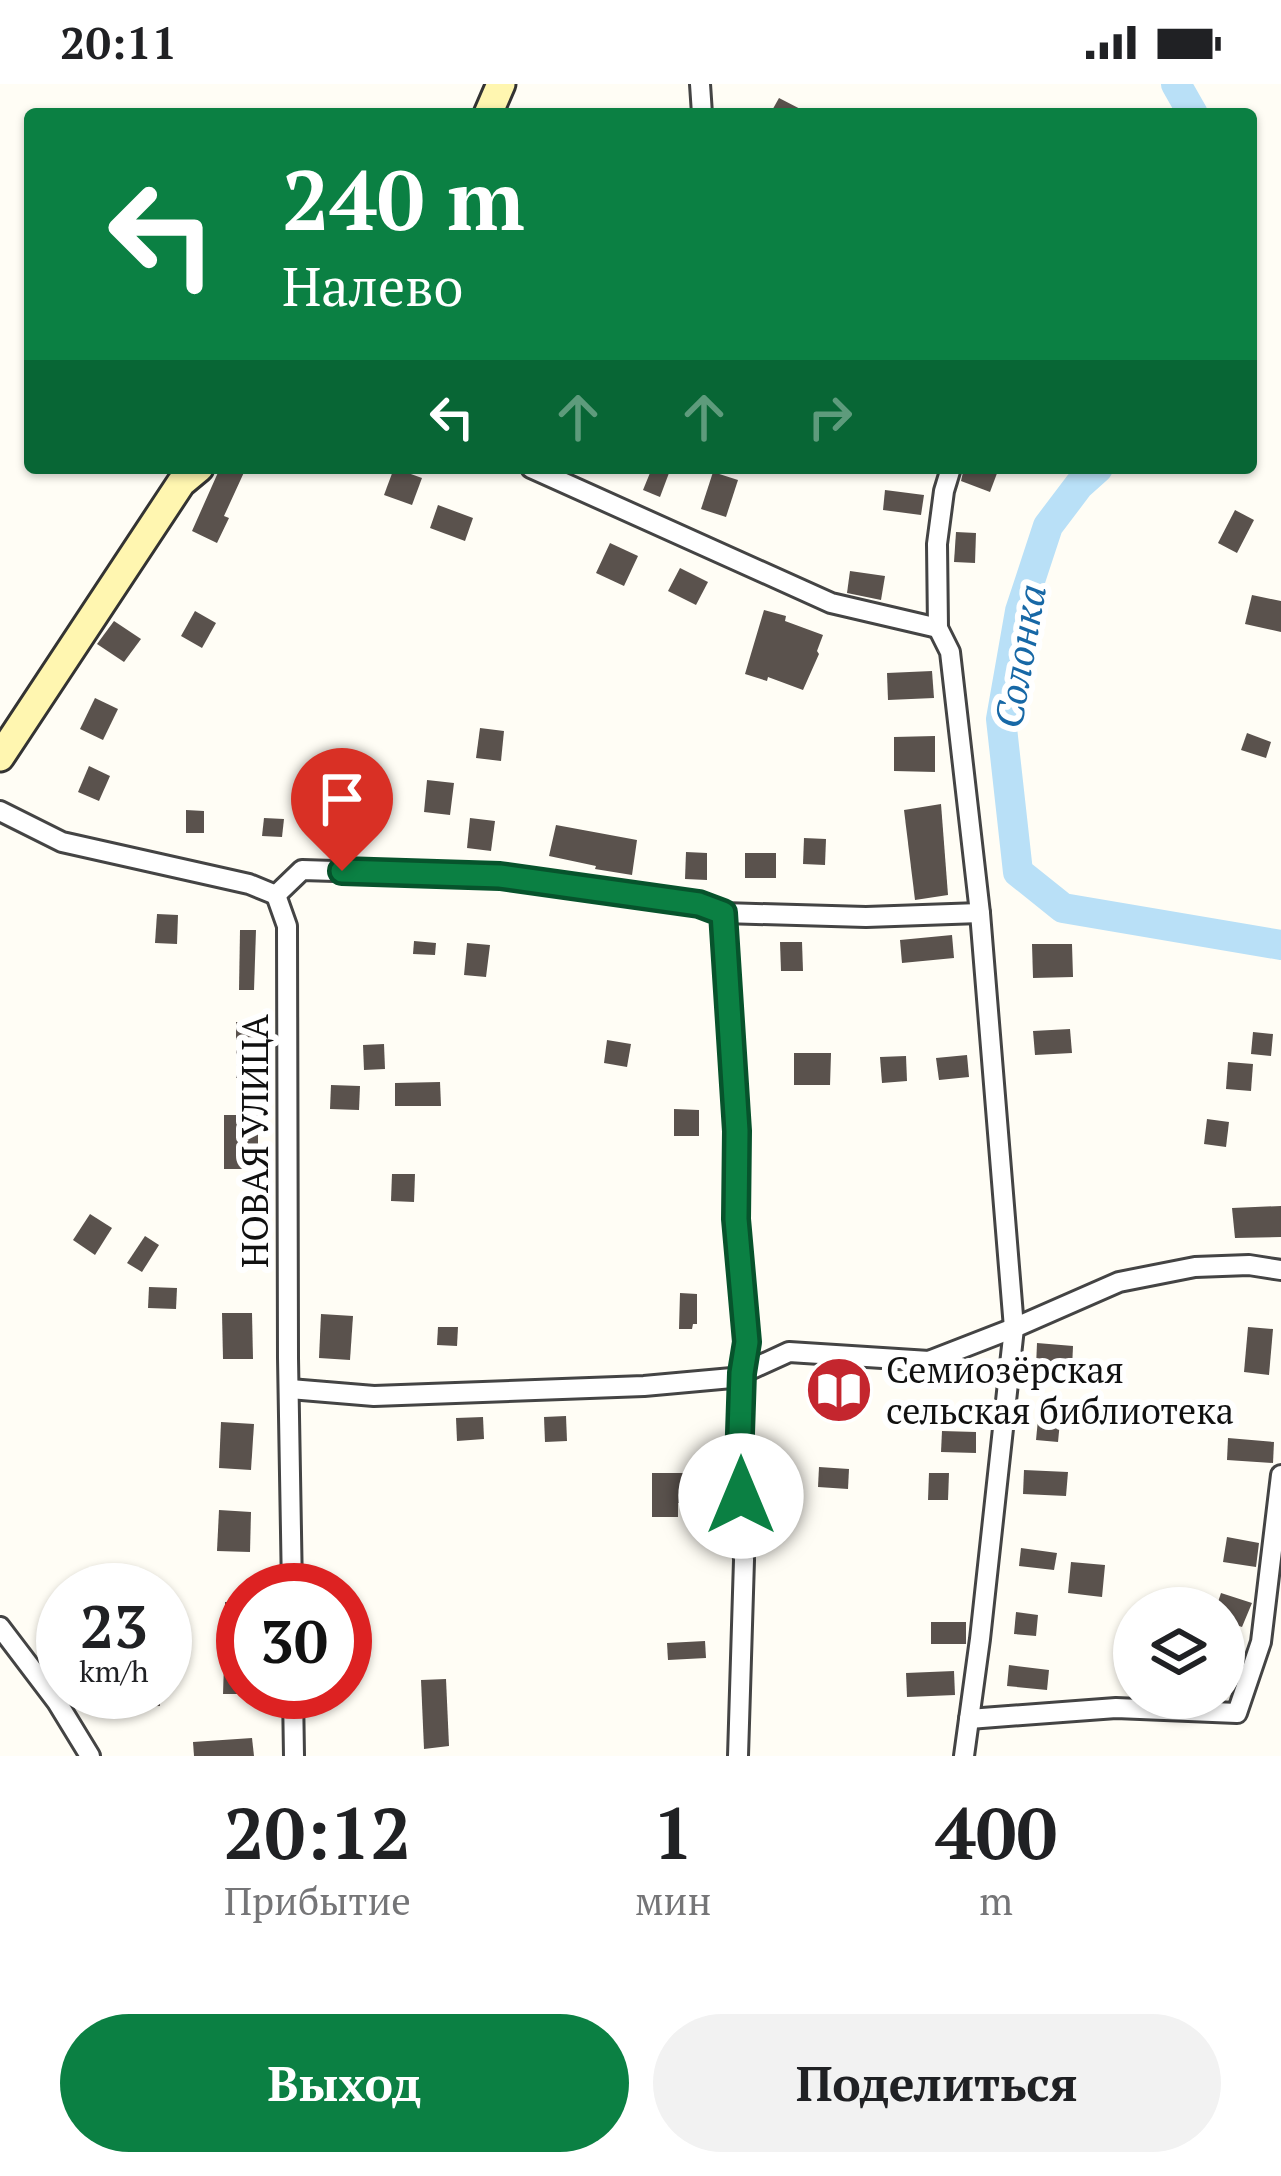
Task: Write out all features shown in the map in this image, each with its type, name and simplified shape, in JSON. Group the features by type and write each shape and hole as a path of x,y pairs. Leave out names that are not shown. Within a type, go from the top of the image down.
{"street":[{"path":"0,757 181,483 192,474"},
{"path":"544,474 831,603 938,628"},
{"path":"949,474 937,544 938,628 950,652 980,913 1014,1328 964,1756"},
{"path":"0,811 62,842 249,884 276,895 302,870 500,876 699,904 723,913 866,917 980,913"},
{"name":"НОВАЯ УЛИЦА","path":"276,895 286,926 292,1563"},
{"path":"723,913 737,1131 736,1219 747,1342 739,1463 744,1560 738,1756"},
{"path":"290,1389 374,1396 644,1386 732,1378 789,1352 929,1361 1119,1282 1196,1268 1249,1265 1281,1270"},
{"path":"969,1719 1116,1708 1237,1713 1261,1642 1281,1474"},
{"path":"0,1627 89,1756"},
{"path":"293,1719 294,1756"}],"building":[{"path":"779,98 798,108 773,108"},
{"path":"217,474 243,474 217,543 192,531"},
{"path":"392,474 422,478 412,505 384,495"},
{"path":"650,474 669,474 660,497 643,490"},
{"path":"712,474 738,480 726,517 701,509"},
{"path":"963,474 997,474 990,492 961,481"},
{"path":"885,490 924,495 921,515 883,510"},
{"path":"438,505 473,518 465,541 430,528"},
{"path":"1235,510 1254,520 1237,553 1218,543"},
{"path":"956,532 976,533 975,563 954,562"},
{"path":"610,543 638,556 624,586 596,573"},
{"path":"680,568 708,582 696,605 668,591"},
{"path":"850,571 885,576 881,600 847,593"},
{"path":"1252,595 1281,601 1281,632 1245,624"},
{"path":"764,610 823,635 803,690 745,674"},
{"path":"195,611 216,623 202,648 181,636"},
{"path":"114,621 141,639 124,662 97,644"},
{"path":"932,671 934,698 888,700 887,673"},
{"path":"95,698 118,709 103,740 80,729"},
{"path":"480,728 504,731 501,761 476,758"},
{"path":"1247,733 1271,742 1266,758 1241,750"},
{"path":"935,736 935,772 894,771 894,737"},
{"path":"89,766 110,776 99,801 78,792"},
{"path":"427,780 454,783 450,815 424,812"},
{"path":"941,804 948,895 915,900 904,810"},
{"path":"186,810 204,811 204,833 186,833"},
{"path":"264,818 284,819 282,837 262,836"},
{"path":"470,818 495,821 491,851 467,848"},
{"path":"556,825 637,840 632,875 549,856"},
{"path":"804,838 826,839 825,865 803,864"},
{"path":"686,852 707,853 707,880 685,879"},
{"path":"745,853 776,853 776,878 745,878"},
{"path":"157,914 178,915 177,944 155,943"},
{"path":"240,930 256,930 254,990 239,990"},
{"path":"952,935 954,958 902,963 900,940"},
{"path":"414,941 436,943 435,955 413,954"},
{"path":"780,942 802,942 803,971 781,971"},
{"path":"467,943 490,945 486,977 464,975"},
{"path":"1032,944 1072,944 1073,977 1033,978"},
{"path":"236,1022 260,1023 259,1079 236,1078"},
{"path":"1070,1029 1072,1053 1035,1055 1033,1031"},
{"path":"1253,1032 1273,1034 1271,1056 1251,1054"},
{"path":"607,1040 631,1044 627,1067 604,1063"},
{"path":"384,1044 385,1069 364,1070 363,1045"},
{"path":"794,1053 831,1053 830,1085 794,1085"},
{"path":"967,1055 969,1077 939,1080 936,1058"},
{"path":"906,1056 907,1081 882,1083 880,1057"},
{"path":"1228,1062 1253,1064 1251,1091 1226,1089"},
{"path":"440,1082 441,1106 395,1106 395,1083"},
{"path":"331,1085 360,1086 359,1110 330,1109"},
{"path":"674,1109 699,1110 699,1136 674,1136"},
{"path":"224,1115 258,1115 258,1169 224,1169"},
{"path":"1207,1119 1229,1122 1226,1147 1204,1144"},
{"path":"392,1174 415,1174 414,1202 391,1201"},
{"path":"1281,1206 1281,1237 1235,1238 1232,1208"},
{"path":"90,1214 112,1228 95,1255 73,1240"},
{"path":"145,1236 159,1245 142,1272 127,1263"},
{"path":"149,1287 177,1288 176,1309 148,1308"},
{"path":"680,1293 697,1294 697,1324 692,1329 679,1329"},
{"path":"222,1313 252,1313 253,1359 223,1359"},
{"path":"321,1314 353,1316 350,1360 319,1358"},
{"path":"438,1327 458,1327 457,1346 437,1345"},
{"path":"1248,1327 1273,1329 1269,1375 1244,1372"},
{"path":"1037,1343 1073,1346 1072,1369 1036,1367"},
{"path":"833,1380 863,1382 861,1398 832,1396"},
{"path":"1040,1399 1062,1401 1058,1442 1036,1440"},
{"path":"566,1416 567,1441 545,1442 544,1417"},
{"path":"483,1417 484,1439 457,1441 456,1418"},
{"path":"221,1422 254,1424 251,1470 219,1468"},
{"path":"942,1431 976,1432 976,1453 941,1452"},
{"path":"1228,1438 1274,1442 1273,1463 1227,1460"},
{"path":"819,1467 849,1469 848,1489 818,1487"},
{"path":"1024,1470 1068,1472 1066,1496 1023,1494"},
{"path":"652,1473 694,1473 694,1490 686,1491 683,1503 678,1503 678,1517 652,1517"},
{"path":"929,1473 949,1473 948,1500 928,1500"},
{"path":"219,1510 251,1512 250,1552 217,1551"},
{"path":"1227,1537 1259,1543 1256,1567 1223,1562"},
{"path":"1021,1548 1057,1553 1054,1570 1019,1566"},
{"path":"1071,1562 1105,1565 1102,1597 1068,1593"},
{"path":"1016,1612 1038,1615 1036,1636 1014,1634"},
{"path":"931,1622 966,1622 966,1644 931,1644"},
{"path":"705,1641 706,1658 668,1660 667,1643"},
{"path":"1009,1665 1049,1670 1047,1690 1007,1686"},
{"path":"954,1671 955,1695 907,1697 906,1673"},
{"path":"446,1679 449,1746 424,1749 421,1680"},
{"path":"252,1738 254,1756 194,1756 193,1742"}],"waterway":[{"name":"Солонка","path":"1176,84 1190,108"},
{"name":"Солонка","path":"1091,474 1048,526 1020,611 1001,719 1018,872 1063,908 1281,945"}],"place":[{"name":"Семиозёрская сельская библиотека","path":"839,1390"}],"route":[{"path":"342,871 500,876 699,904 723,913 737,1131 736,1219 747,1342 742,1373 741,1496"}]}
